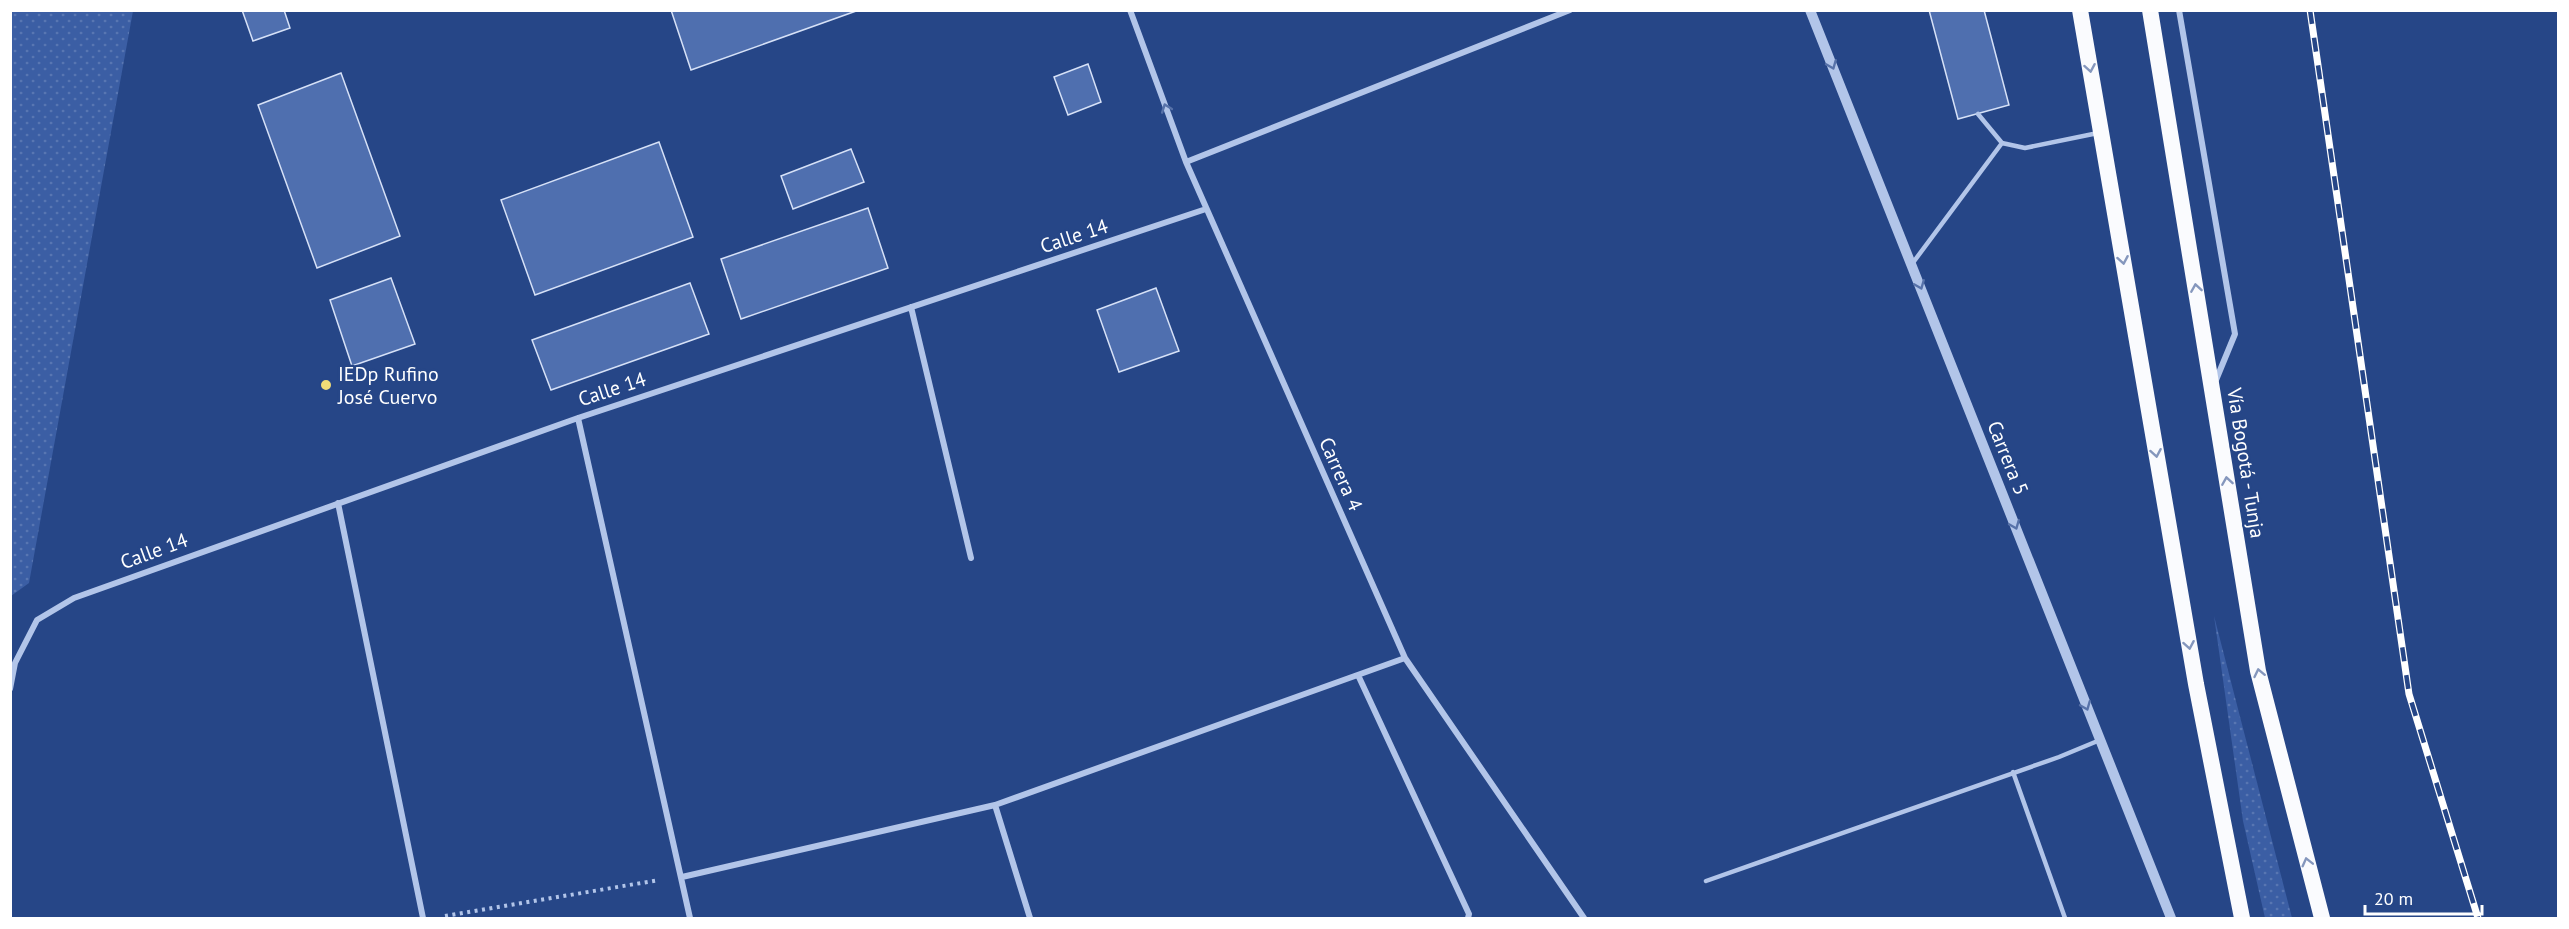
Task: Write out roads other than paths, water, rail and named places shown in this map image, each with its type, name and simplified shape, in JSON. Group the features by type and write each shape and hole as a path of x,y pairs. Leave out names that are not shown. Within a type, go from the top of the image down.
{"highway":[{"path":"2080,10 2196,684 2241,918"},
{"name":"Vía Bogotá - Tunja","path":"2150,10 2258,671 2322,918"}],"street":[{"name":"Carrera 4","path":"1130,10 1186,162 1405,658 1584,918"},
{"path":"1186,162 1570,10"},
{"name":"Carrera 5","path":"1810,10 2171,918"},
{"path":"2179,10 2235,334 2212,388"},
{"name":"Calle 14","path":"10,689 15,663 37,620 74,598 578,418 1206,209"},
{"path":"910,307 971,558"},
{"path":"578,418 690,918"},
{"path":"338,503 423,918"},
{"path":"682,877 995,806 1405,658"},
{"path":"1358,675 1469,914 1468,918"},
{"path":"995,806 1030,918"}],"lane":[{"path":"1978,114 2002,143 2025,148 2101,133"},
{"path":"1912,264 2002,143"},
{"path":"1706,881 2059,757 2100,740"},
{"path":"2013,772 2065,918"}],"railway":[{"path":"2310,10 2409,694 2478,918"}],"place":[{"name":"IEDp Rufino José Cuervo","path":"326,385"}]}
